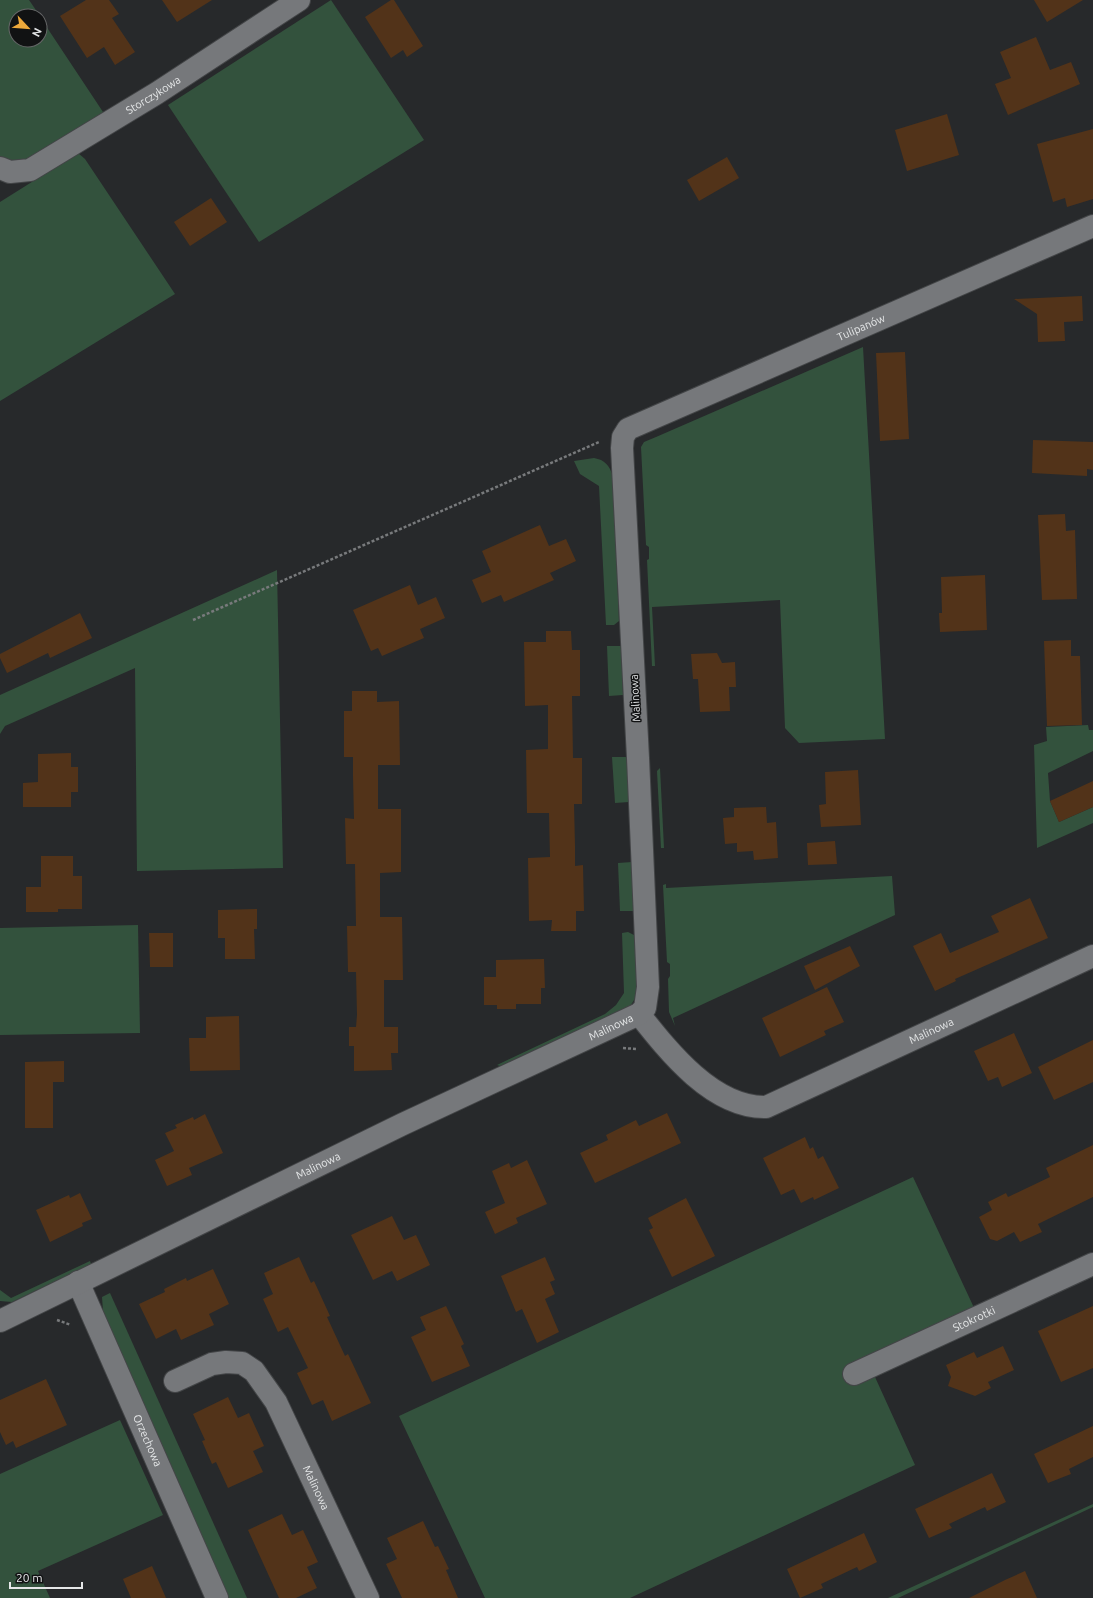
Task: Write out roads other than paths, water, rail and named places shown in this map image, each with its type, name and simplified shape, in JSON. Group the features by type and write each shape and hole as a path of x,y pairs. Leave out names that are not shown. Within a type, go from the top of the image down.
{"street":[{"name":"Storczykowa","path":"0,168 10,172 30,170 157,93 299,0"},
{"name":"Tulipanów","path":"628,429 1093,226"},
{"name":"Malinowa","path":"0,1322 78,1282 403,1124 639,1014 645,1008 648,988 639,766 622,448 623,437 628,429"},
{"name":"Malinowa","path":"639,1014 668,1051 712,1089 724,1097 744,1105 766,1107 1093,956"},
{"name":"Stokrotki","path":"854,1374 1093,1264"},
{"name":"Orzechowa","path":"78,1282 217,1598"},
{"name":"Malinowa","path":"175,1380 212,1364 226,1362 242,1363 254,1371 276,1402 368,1598"}]}
